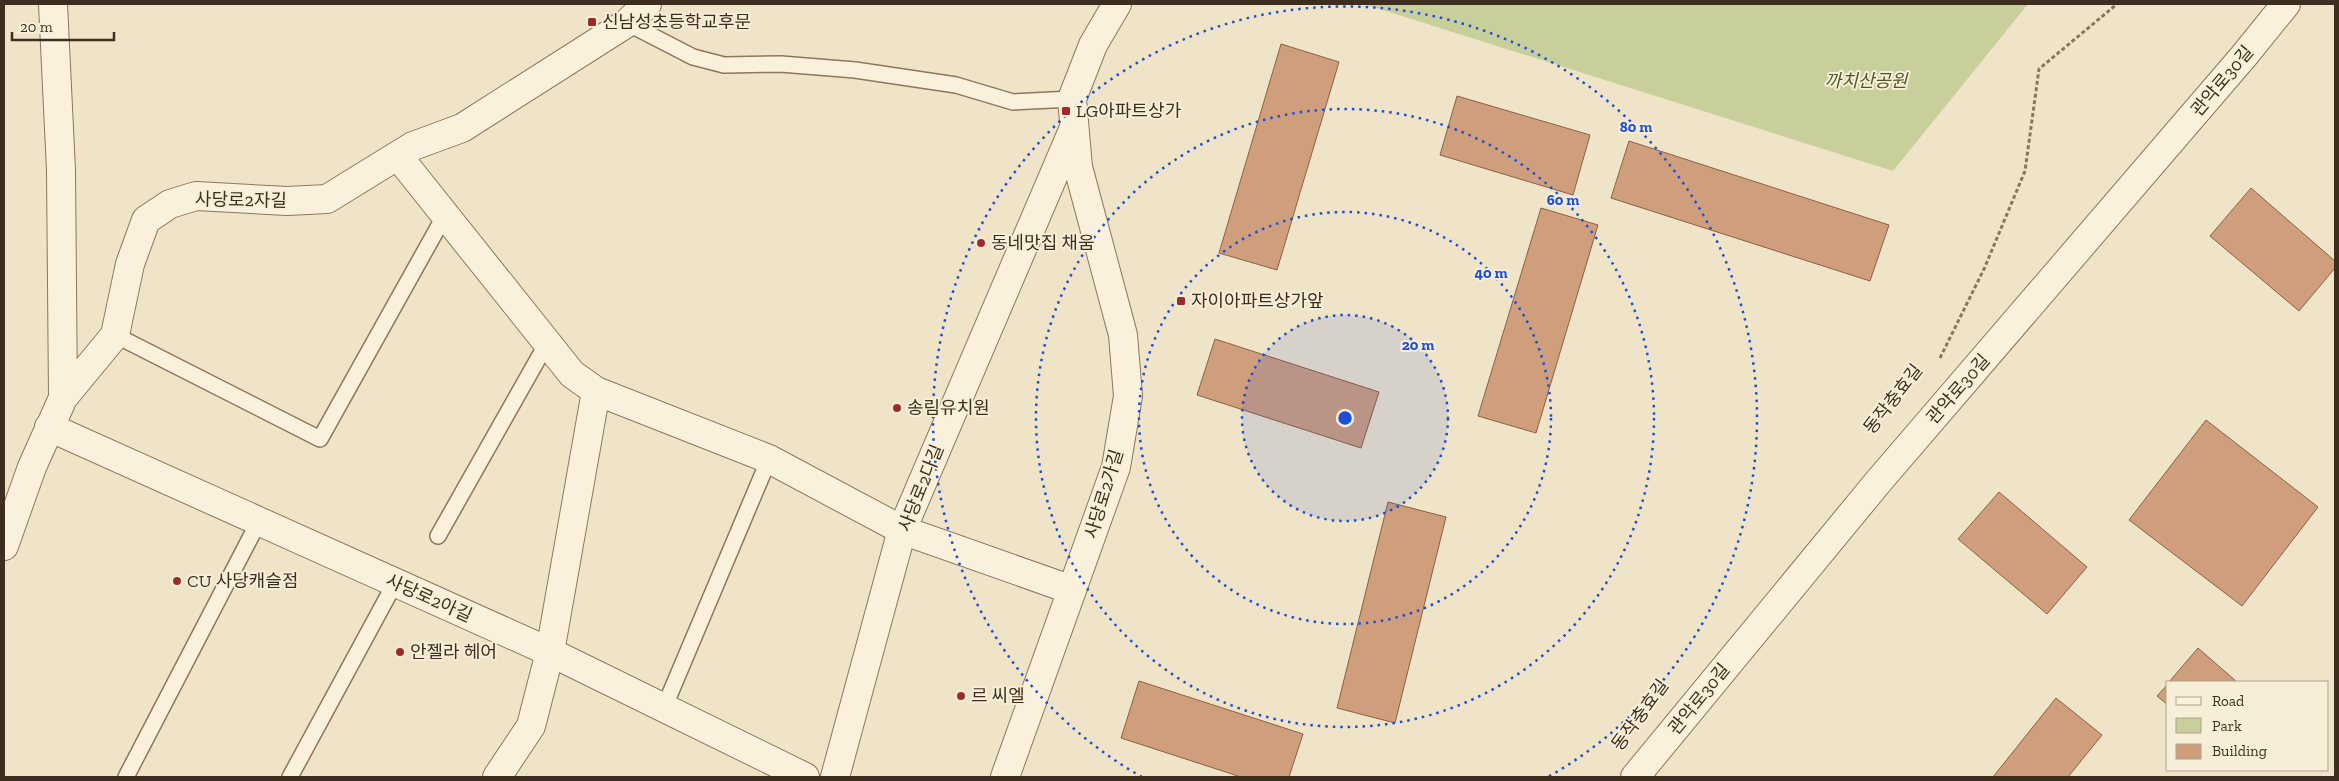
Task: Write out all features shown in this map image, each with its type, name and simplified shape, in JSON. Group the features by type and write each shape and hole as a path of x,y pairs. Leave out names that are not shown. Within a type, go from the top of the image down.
{"street":[{"path":"53,4 61,170 63,398"},
{"name":"사당로2자길","path":"4,546 49,427 63,398 115,335 130,264 146,220 170,204 196,196 287,202 327,200 413,146 462,128 627,23 647,4"},
{"name":"사당로2가길","path":"1005,777 1116,467 1128,396 1123,336 1078,167 1072,99 1093,45 1117,4"},
{"name":"관악로30길","path":"1635,777 1878,482 2237,65 2286,4"},
{"name":"사당로2다길","path":"836,777 902,530 1074,127"},
{"path":"398,156 572,374 596,391 769,459 902,530 1072,590"},
{"path":"497,777 531,726 550,652 596,391"},
{"name":"사당로2아길","path":"49,427 550,652 805,777"}],"lane":[{"path":"627,23 694,57 724,65 780,64 855,70 956,85 1013,102 1072,99"},
{"path":"115,335 320,439 445,215"},
{"path":"438,536 547,343"},
{"path":"664,708 769,459"},
{"path":"126,777 258,521"},
{"path":"290,777 395,583"}],"path":[{"name":"동작충효길","path":"1939,361 1984,269 2025,171 2039,69 2117,4"}],"green space":[{"name":"까치산공원","path":"1364,4 2028,4 1893,171"}],"building":[{"path":"1281,44 1339,62 1277,270 1219,253"},
{"path":"1457,96 1590,135 1573,195 1440,155"},
{"path":"1629,141 1889,225 1870,281 1611,198"},
{"path":"2251,188 2335,261 2335,268 2299,311 2210,236"},
{"path":"1541,208 1598,225 1536,433 1478,416"},
{"path":"1215,339 1379,392 1361,448 1197,395"},
{"path":"2206,420 2318,507 2242,606 2129,520"},
{"path":"1999,492 2087,567 2047,614 1958,539"},
{"path":"1388,502 1446,517 1395,723 1337,708"},
{"path":"2198,648 2236,681 2170,681"},
{"path":"1139,681 1303,734 1289,777 1241,777 1121,738"},
{"path":"2166,686 2166,703 2157,696"},
{"path":"2056,698 2102,735 2068,777 1993,777"}],"place":[{"name":"신남성초등학교후문","path":"592,22"},
{"name":"LG아파트상가","path":"1066,111"},
{"name":"동네맛집 채움","path":"981,243"},
{"name":"자이아파트상가앞","path":"1181,301"},
{"name":"송림유치원","path":"897,408"},
{"name":"CU 사당캐슬점","path":"177,581"},
{"name":"안젤라 헤어","path":"400,652"},
{"name":"르 씨엘","path":"961,696"}]}
